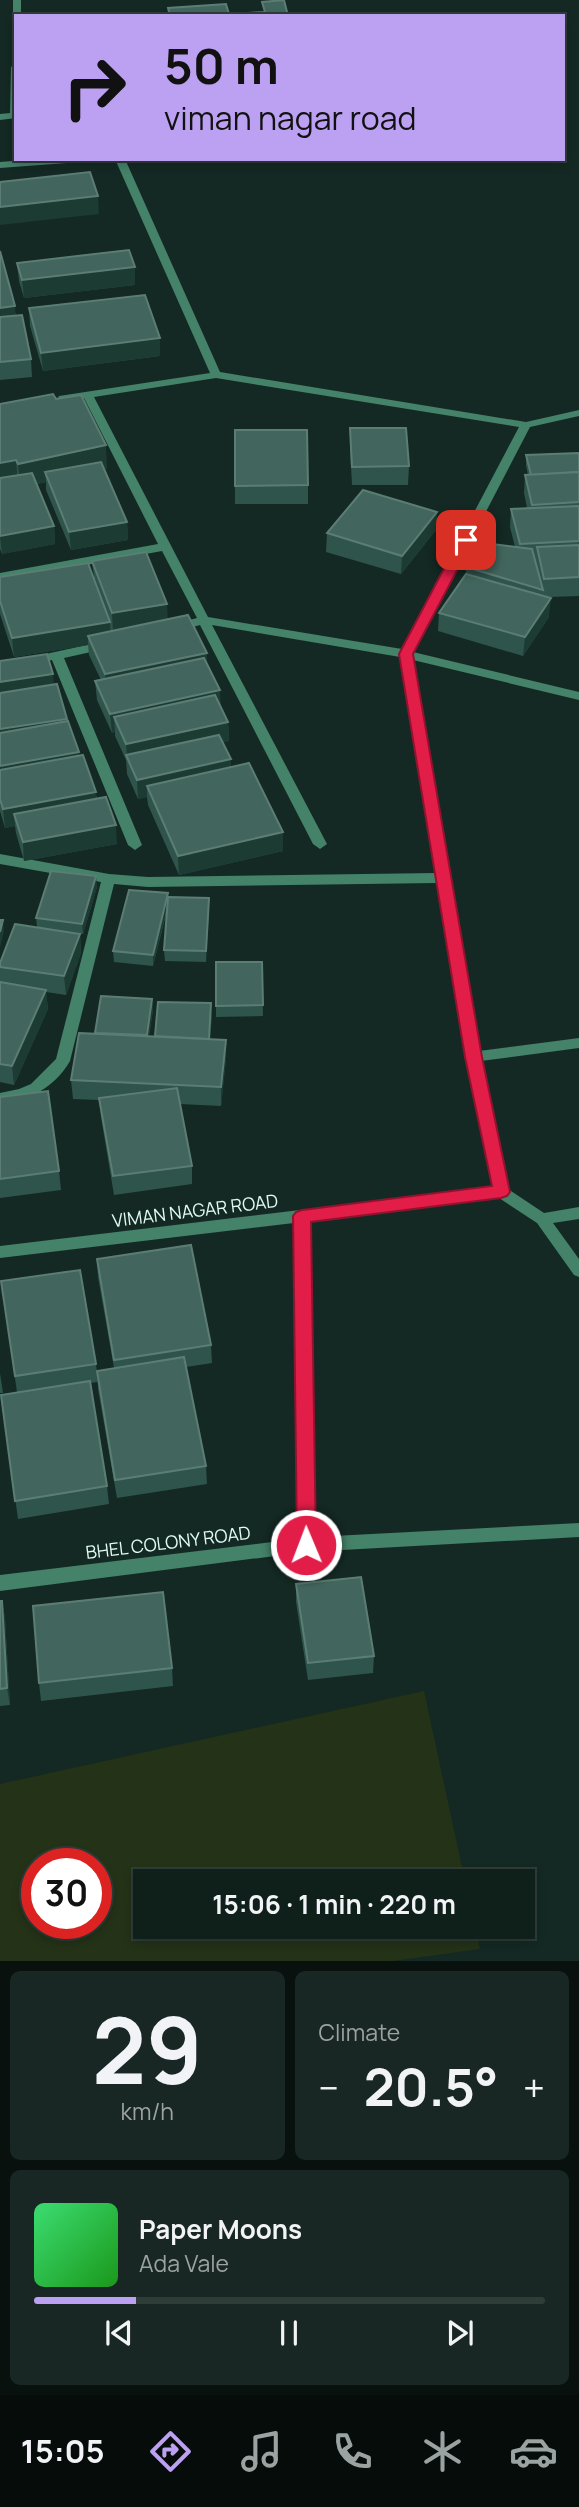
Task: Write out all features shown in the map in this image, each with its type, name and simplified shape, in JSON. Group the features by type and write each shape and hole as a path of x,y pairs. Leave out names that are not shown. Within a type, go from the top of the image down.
{"street":[{"path":"0,165 53,161"},
{"path":"121,161 216,375"},
{"path":"50,400 216,375 526,425 579,413"},
{"path":"88,394 163,547 205,620 320,844"},
{"path":"526,425 406,654 473,1057 501,1192 542,1219 579,1271"},
{"path":"0,577 163,547"},
{"path":"158,632 205,620 406,654 579,696"},
{"path":"0,668 120,641"},
{"path":"57,657 135,845"},
{"path":"0,859 109,879 149,882 445,878"},
{"path":"0,1098 13,1097 44,1085 63,1061 109,879"},
{"path":"473,1057 579,1044"},
{"name":"VIMAN NAGAR ROAD","path":"0,1252 501,1192"},
{"path":"542,1219 579,1213"},
{"path":"302,1216 306,1545"},
{"name":"BHEL COLONY ROAD","path":"0,1583 306,1545 579,1530"}],"green space":[{"path":"424,1691 462,1869 133,1869 133,1939 478,1939 480,1949 393,1961 0,1961 0,1784"}],"building":[{"path":"284,0 288,14 229,14 265,12 262,2"},
{"path":"226,4 229,14 170,14 168,8"},
{"path":"90,172 98,196 0,207 0,182"},
{"path":"129,250 135,267 22,280 17,263"},
{"path":"0,251 15,306 0,308"},
{"path":"145,295 160,338 41,353 29,308"},
{"path":"22,315 31,359 0,362 0,317"},
{"path":"53,394 56,399 81,395 106,445 18,464 16,460 0,463 0,404"},
{"path":"350,428 406,428 409,466 352,467"},
{"path":"235,430 307,430 308,485 235,486"},
{"path":"579,453 579,472 531,475 526,455"},
{"path":"101,462 127,522 69,532 45,472"},
{"path":"579,472 579,502 532,505 525,475"},
{"path":"32,473 54,526 0,536 0,478"},
{"path":"363,490 437,512 402,556 327,533"},
{"path":"579,506 579,541 520,544 511,509"},
{"path":"484,543 532,549 543,590 466,567"},
{"path":"579,545 579,577 544,579 537,547"},
{"path":"146,552 167,604 112,613 92,561"},
{"path":"88,563 110,622 12,638 0,601 0,577"},
{"path":"466,574 551,598 525,637 439,613"},
{"path":"188,615 207,653 105,674 88,636"},
{"path":"47,654 53,674 0,682 0,661"},
{"path":"204,658 220,690 110,714 95,681"},
{"path":"57,684 67,719 0,729 0,693"},
{"path":"215,695 228,722 126,744 114,717"},
{"path":"68,721 79,752 0,766 0,733"},
{"path":"219,735 231,759 137,780 126,755"},
{"path":"83,755 96,792 3,809 0,799 0,770"},
{"path":"249,763 283,832 178,856 147,786"},
{"path":"106,797 116,825 23,842 14,814"},
{"path":"51,871 96,876 82,924 36,918"},
{"path":"129,890 168,893 153,955 113,951"},
{"path":"168,897 209,898 206,951 164,950"},
{"path":"15,924 80,934 64,976 0,967"},
{"path":"216,962 262,962 263,1005 216,1006"},
{"path":"0,982 46,990 12,1066 0,1064"},
{"path":"101,996 152,999 147,1035 95,1033"},
{"path":"158,1002 211,1003 209,1039 155,1036"},
{"path":"79,1033 226,1040 221,1087 71,1080"},
{"path":"177,1088 192,1166 113,1176 99,1098"},
{"path":"48,1091 59,1171 0,1179 0,1097"},
{"path":"191,1245 211,1345 114,1360 97,1259"},
{"path":"80,1270 96,1364 15,1376 1,1281"},
{"path":"184,1357 206,1466 115,1480 97,1371"},
{"path":"90,1381 107,1486 15,1501 1,1395"},
{"path":"361,1577 374,1656 308,1663 296,1584"},
{"path":"163,1592 172,1668 39,1683 33,1606"},
{"path":"0,1601 7,1688 0,1689"}],"route":[{"path":"306,1545 302,1216 501,1192 473,1057 406,654 466,540"}]}
